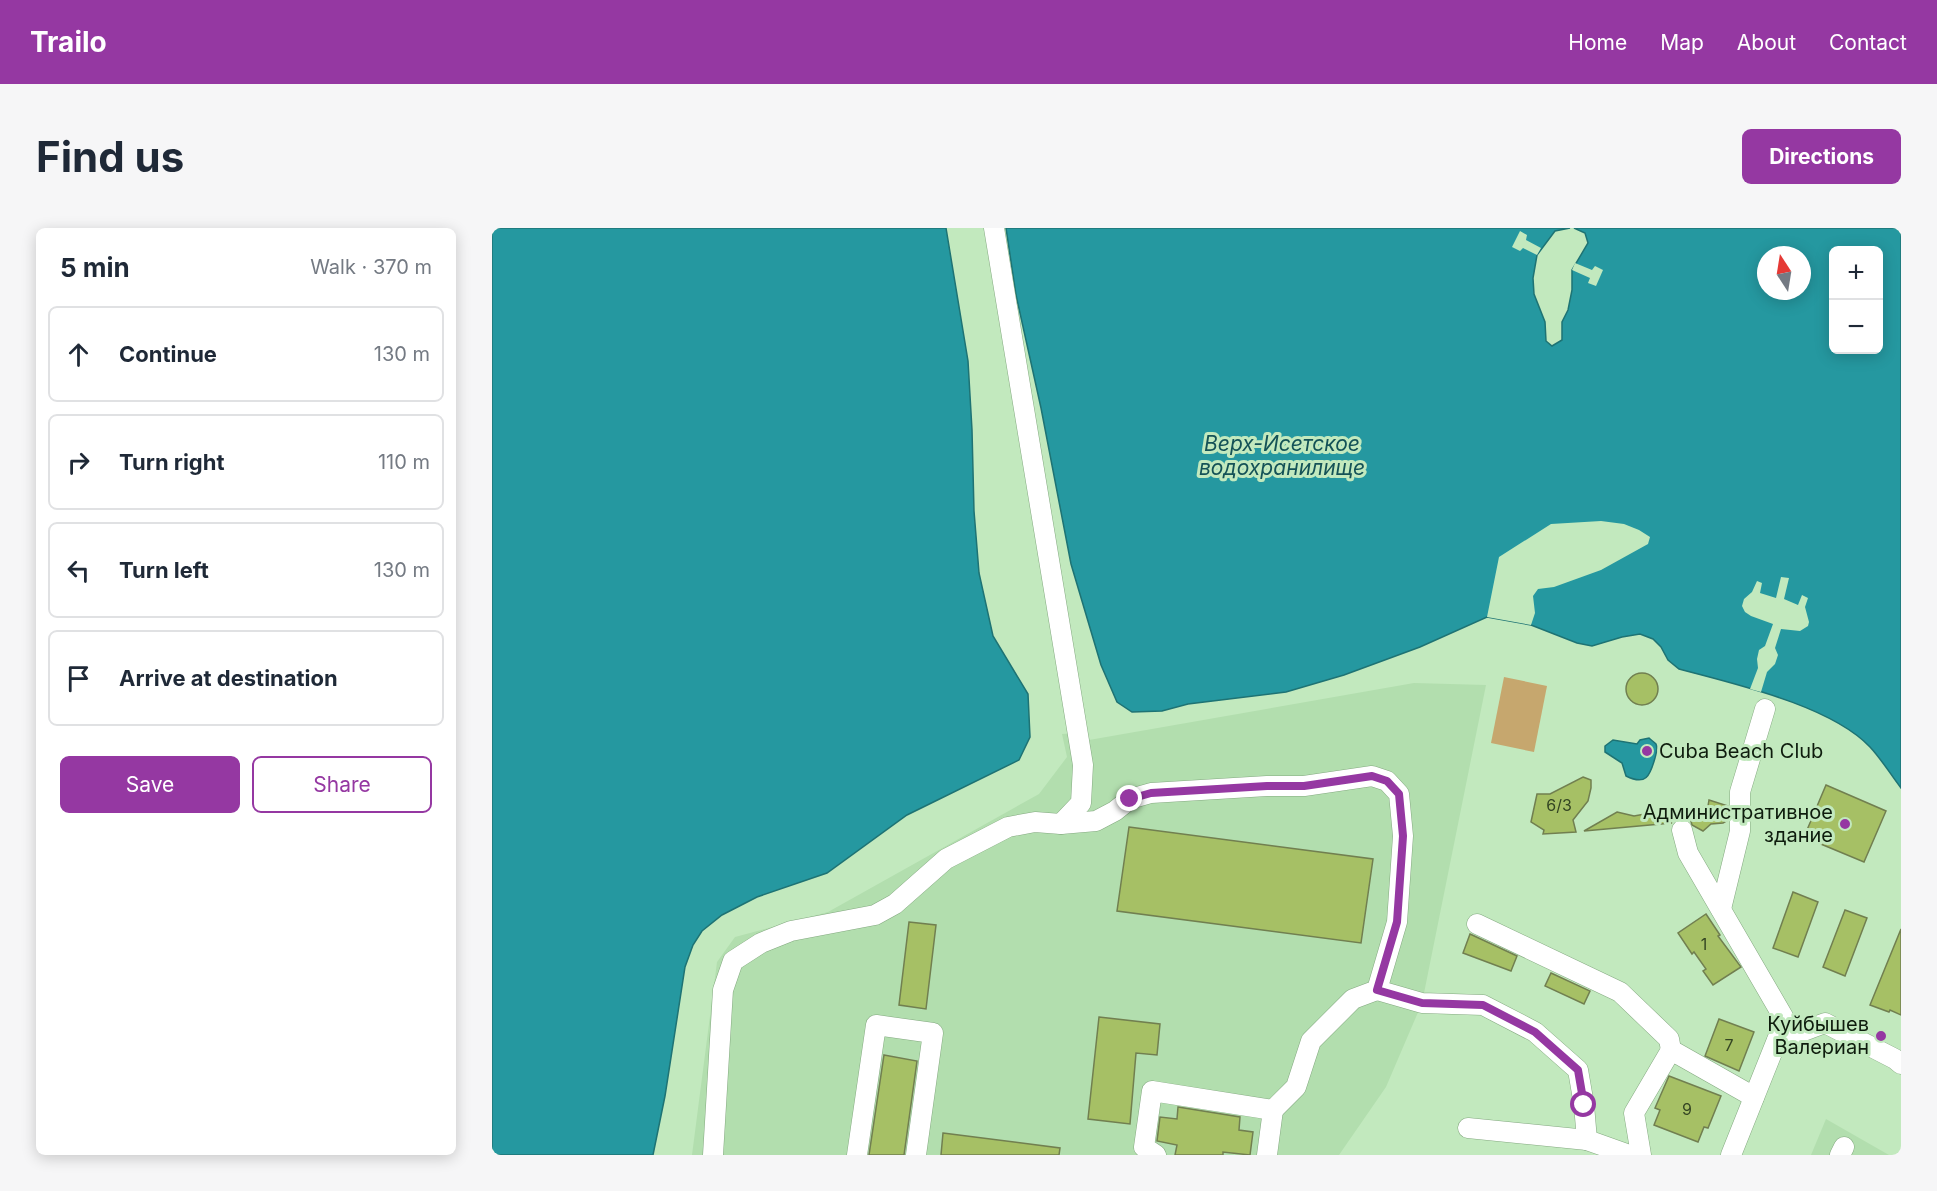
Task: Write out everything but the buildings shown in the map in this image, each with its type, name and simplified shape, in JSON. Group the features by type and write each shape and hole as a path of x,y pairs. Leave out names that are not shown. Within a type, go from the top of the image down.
{"street":[{"path":"994,228 1083,765 1081,803 1061,824"},
{"path":"1721,909 1740,831 1740,792 1766,709"},
{"path":"713,1155 723,990 733,961 761,943 791,931 875,915 895,904 946,859 1008,827 1035,822 1061,824 1096,820 1115,811 1130,799 1151,793 1304,786 1372,776 1387,781 1399,794 1403,836 1397,922 1377,990"},
{"path":"1682,830 1688,853 1785,1020 1731,1155"},
{"path":"1476,924 1620,992 1669,1039 1671,1050 1634,1113 1641,1155"},
{"path":"1267,1155 1273,1110 1296,1087 1311,1041 1353,999 1377,990 1422,1003 1483,1005 1535,1032 1578,1070 1587,1140"},
{"path":"1777,1041 1825,1023 1901,1064"},
{"path":"857,1155 876,1025 933,1033 916,1155"},
{"path":"1671,1050 1754,1097"},
{"path":"1156,1155 1144,1147 1152,1091 1273,1110"},
{"path":"1468,1128 1587,1140 1629,1155"}],"shaded area":[{"path":"1504,677 1547,686 1534,752 1491,743"},
{"path":"1414,683 1486,685 1422,1003 1386,1087 1339,1155 692,1155 717,962 735,937 828,912 1039,794 1067,757 1062,734 1077,733 1089,740"},
{"path":"1826,1119 1889,1155 1811,1155"}],"water":[{"path":"492,228 946,228 968,361 979,573 993,636 1028,694 1030,737 1019,760 907,815 827,873 757,897 722,915 702,931 693,945 685,967 665,1096 653,1155 492,1155"},
{"name":"Верх-Исетское водохранилище","path":"1006,228 1570,228 1555,231 1537,255 1533,278 1534,294 1545,322 1546,341 1552,346 1562,340 1562,322 1568,310 1572,290 1572,270 1588,243 1585,233 1574,228 1901,228 1901,788 1870,747 1853,732 1831,719 1780,698 1679,669 1668,660 1661,647 1653,639 1640,634 1592,646 1577,643 1531,625 1487,617 1420,647 1344,675 1286,692 1188,704 1162,711 1132,712 1117,702 1101,665 1071,564 1041,408 1016,295"},
{"path":"1649,738 1656,744 1657,751 1649,774 1643,779 1638,780 1626,776 1622,763 1605,752 1605,746 1613,740 1637,744 1640,740"}],"pier":[{"path":"1520,231 1527,235 1526,240 1541,248 1537,255 1523,248 1520,251 1512,247"},
{"path":"1575,263 1592,270 1595,266 1603,270 1596,286 1588,283 1590,278 1572,270"},
{"path":"1601,521 1624,524 1639,530 1650,537 1648,544 1601,570 1554,587 1538,589 1533,596 1535,613 1531,625 1487,617 1499,557 1551,524"},
{"path":"1781,577 1789,578 1784,599 1798,605 1802,595 1808,598 1805,607 1809,622 1808,626 1800,631 1781,629 1775,648 1778,655 1775,664 1767,672 1761,692 1750,689 1758,668 1759,650 1765,646 1773,624 1751,616 1742,606 1744,599 1752,592 1757,581 1762,583 1760,593 1776,598"}],"place":[{"name":"Cuba Beach Club","path":"1647,751"},
{"name":"Административное здание","path":"1845,824"},
{"name":"Куйбышев Валериан","path":"1881,1036"}],"route":[{"path":"1130,799 1151,793 1304,786 1372,776 1387,781 1399,794 1403,836 1397,922 1377,990 1422,1003 1483,1005 1535,1032 1578,1070 1584,1105"}]}
